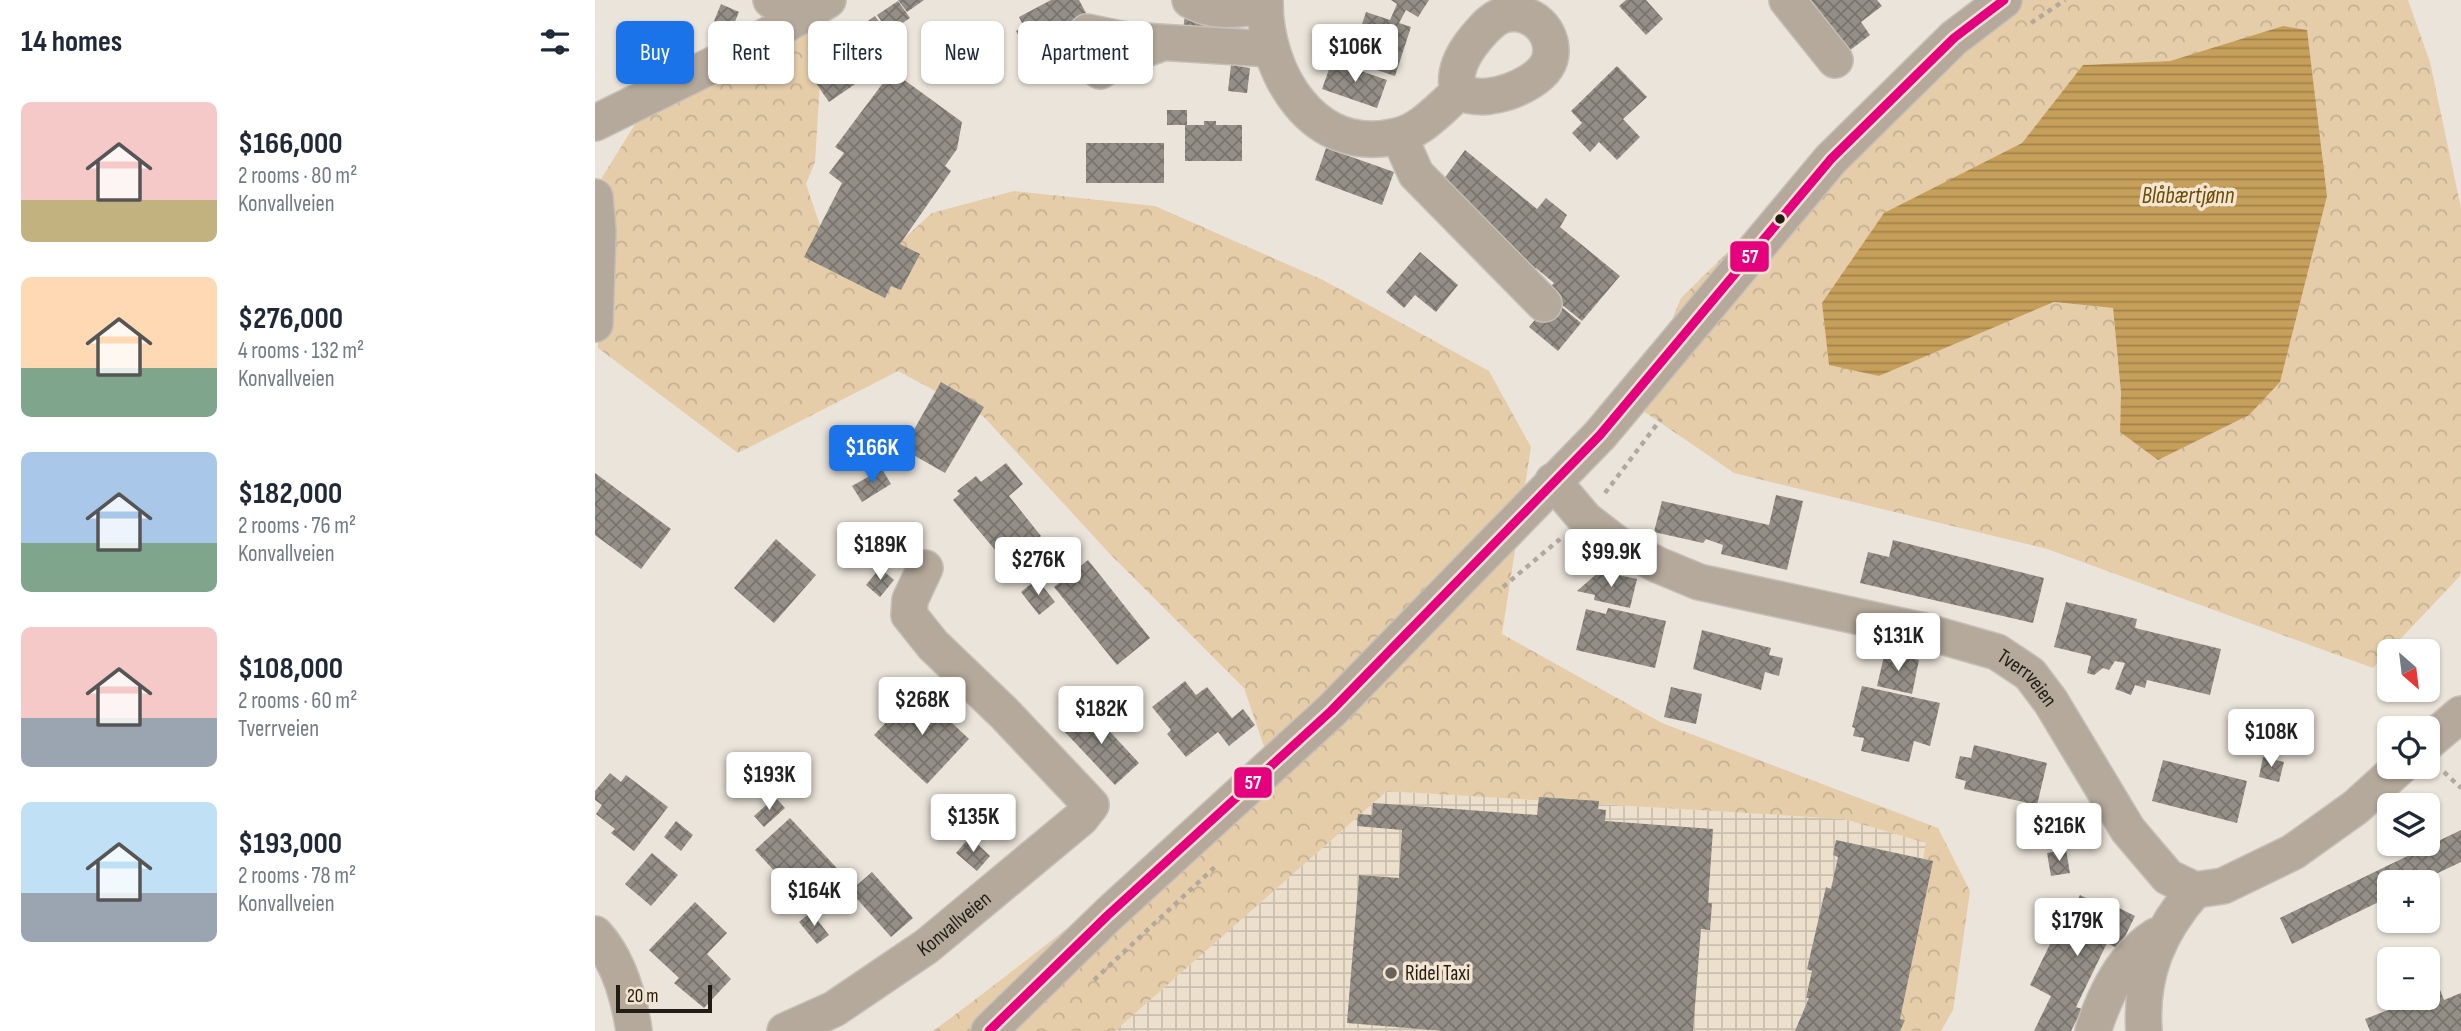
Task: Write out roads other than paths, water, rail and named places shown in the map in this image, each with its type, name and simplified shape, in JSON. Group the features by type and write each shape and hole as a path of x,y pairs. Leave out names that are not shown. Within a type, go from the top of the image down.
{"street":[{"path":"771,0 822,4"},
{"path":"1190,0 1201,7 1220,10 1265,3 1264,28 1289,92 1310,115 1338,132 1366,141 1399,136 1419,127 1458,93 1488,97 1528,82 1543,71 1551,54 1548,37 1538,21 1503,8 1466,51 1458,67 1455,83 1458,93"},
{"path":"1787,0 1835,60"},
{"path":"989,1031 1108,915 1331,711 1355,684 1443,599 1553,481 1600,435 1831,159 1954,38 2004,0"},
{"path":"595,124 737,53 822,4"},
{"path":"1153,41 1216,48 1271,49"},
{"path":"1153,47 1167,42"},
{"path":"1399,136 1416,174 1543,304"},
{"path":"595,197 598,231 595,324"},
{"name":"Tverrveien","path":"1553,481 1585,519 1616,542 1658,565 1699,582 1920,630 1997,652 2029,674 2051,702 2128,830 2168,877 2195,890"},
{"name":"Konvallveien","path":"785,1031 834,1009 927,946 1080,818 1091,805 1004,713 933,645 909,615 910,600 925,568"},
{"path":"2440,732 2461,714"},
{"path":"2093,1031 2110,985 2130,958 2162,932 2195,890 2223,886 2293,852 2356,807 2387,779"},
{"path":"2144,1031 2142,1002 2147,974 2162,932"},
{"path":"595,934 612,958 623,985 634,1031"}],"water":[{"name":"Blåbærtjønn","path":"2283,26 2307,30 2327,196 2280,382 2249,415 2158,460 2120,432 2121,393 2113,308 2054,302 1879,376 1829,365 1822,303 1884,213 2022,143 2083,65 2170,61"}],"place":[{"name":"Ridel Taxi","path":"1391,973"}]}
